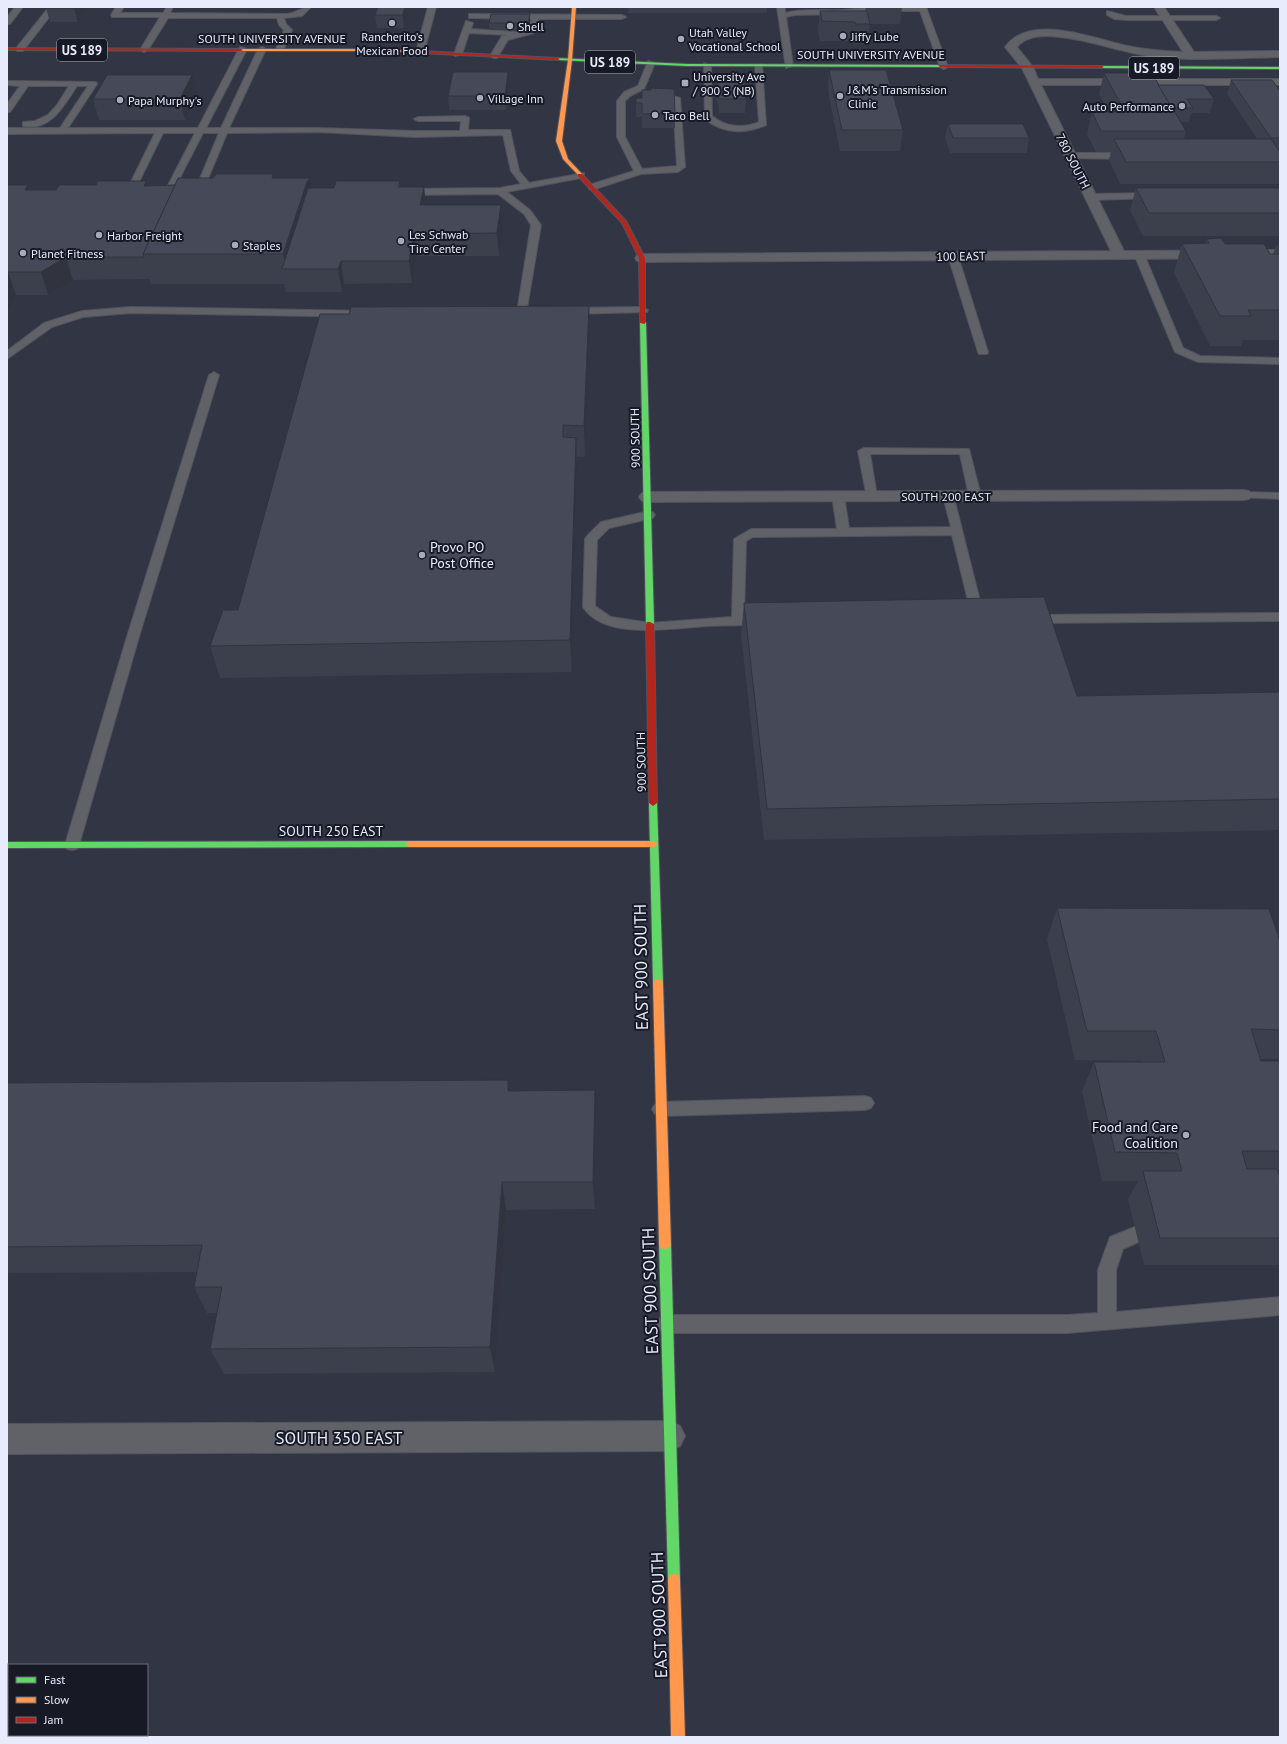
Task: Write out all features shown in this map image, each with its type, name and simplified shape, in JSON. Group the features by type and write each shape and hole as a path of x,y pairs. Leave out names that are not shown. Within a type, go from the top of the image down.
{"main road":[{"name":"900 SOUTH","path":"574,11 570,60 559,141 566,159 624,222 642,258 649,515 654,844"},
{"name":"SOUTH UNIVERSITY AVENUE","path":"7,49 280,49 420,52 651,64 759,66 1280,68"},
{"name":"SOUTH 250 EAST","path":"7,845 654,844"},
{"name":"EAST 900 SOUTH","path":"654,844 678,1737"}],"street":[{"path":"1159,7 1190,54 1280,54"},
{"name":"780 SOUTH","path":"1119,254 1033,82 1027,67 1011,47 1017,39 1028,34 1064,34 1138,52 1190,54"},
{"path":"1033,82 1280,82"},
{"name":"100 EAST","path":"642,258 1280,254"},
{"name":"SOUTH 200 EAST","path":"648,497 1243,495"},
{"name":"SOUTH 350 EAST","path":"7,1439 670,1436"}],"lane":[{"path":"7,22 19,7"},
{"path":"20,49 53,7"},
{"path":"120,7 115,15 280,16 300,14 306,10 307,7"},
{"path":"144,50 170,7"},
{"path":"420,52 432,7"},
{"path":"458,54 475,7"},
{"path":"781,7 789,66"},
{"path":"783,16 794,13 842,12 862,9 923,9 944,67"},
{"path":"472,16 536,16 574,11 622,17"},
{"path":"1110,12 1117,17 1126,18 1216,18"},
{"path":"280,16 283,25 288,30 280,49"},
{"path":"494,56 505,38 521,34 533,28 536,16"},
{"path":"466,31 521,34"},
{"path":"168,193 243,49"},
{"path":"198,193 224,130 262,49"},
{"path":"639,172 621,137 621,101 627,94 641,87 651,64"},
{"path":"707,65 708,117 715,124 728,128 753,128 763,123 759,66"},
{"path":"7,83 93,84 62,131"},
{"path":"7,110 26,83"},
{"path":"7,122 10,124 39,124 50,118 74,84"},
{"path":"224,84 245,84"},
{"path":"592,187 635,175 639,172 678,169 681,167 677,100 638,89"},
{"path":"418,118 465,118 464,132"},
{"path":"129,194 160,130"},
{"path":"7,131 318,130 415,134 507,132 515,171 526,185"},
{"path":"1070,156 1140,156"},
{"path":"392,192 500,191 581,175"},
{"path":"500,191 527,212 536,225 522,312"},
{"path":"1091,197 1162,196"},
{"path":"1139,254 1179,350 1198,359 1280,361"},
{"path":"954,256 983,352"},
{"path":"7,356 48,325 82,314 131,310 380,314"},
{"path":"559,311 643,310"},
{"path":"72,845 132,640 214,375"},
{"path":"871,496 864,451 965,451 975,496"},
{"path":"1243,495 1280,496"},
{"path":"838,496 844,532"},
{"path":"949,496 957,531 983,620 963,620"},
{"path":"649,515 605,525 591,539 589,607 607,621 650,627 707,622 777,621"},
{"path":"738,621 740,539 744,535 751,533 957,531"},
{"path":"1018,619 1280,617"},
{"path":"661,1109 865,1103"},
{"path":"1107,1322 1107,1270 1111,1257 1116,1243 1136,1234"},
{"path":"667,1324 1067,1324 1107,1322 1280,1306"}],"building":[{"path":"47,7 75,7 46,8"},
{"path":"378,7 405,7 403,15 375,15"},
{"path":"820,11 867,11 870,24 822,21"},
{"path":"491,14 530,14 528,23 489,23"},
{"path":"829,70 886,70 903,130 842,130"},
{"path":"453,72 508,72 505,96 448,96"},
{"path":"1104,73 1152,73 1186,131 1101,131 1092,112 1125,112"},
{"path":"107,75 192,75 180,99 93,99"},
{"path":"1231,80 1272,80 1280,91 1280,138 1271,138"},
{"path":"718,82 744,82 746,99 719,99"},
{"path":"1158,85 1204,85 1214,99 1187,99 1193,108 1172,108"},
{"path":"651,88 674,89 675,113 642,114 642,103 636,103 636,98 642,98 642,90 651,90"},
{"path":"948,124 1023,124 1029,138 953,138"},
{"path":"1114,139 1271,139 1280,152 1280,162 1126,162"},
{"path":"216,174 273,174 272,178 310,178 307,182 283,254 143,254 178,178 213,178"},
{"path":"98,181 146,181 144,186 175,185 143,254 144,257 66,257 41,272 8,272 7,274 7,185 28,185 25,190 56,190 59,185 96,185"},
{"path":"336,181 400,181 398,187 424,187 420,205 501,205 497,233 414,234 409,261 341,261 338,269 282,269 308,188 334,188"},
{"path":"1136,188 1280,188 1280,213 1149,213"},
{"path":"1221,238 1225,244 1264,244 1270,254 1280,254 1280,310 1248,310 1251,316 1220,316 1182,244 1209,243 1206,239"},
{"name":"Provo PO Post Office","path":"589,306 584,426 563,425 563,437 576,438 570,640 210,646 223,610 238,610 320,314 349,314 351,307"},
{"path":"1044,597 1077,696 1280,692 1280,799 767,809 744,603"},
{"name":"Food and Care Coalition","path":"1057,908 1269,909 1280,941 1280,1030 1251,1029 1261,1061 1280,1061 1280,1151 1242,1151 1247,1169 1277,1169 1280,1179 1280,1238 1160,1238 1143,1171 1182,1171 1177,1153 1115,1152 1094,1062 1165,1062 1156,1031 1087,1031"},
{"path":"508,1080 508,1091 595,1090 593,1182 502,1182 490,1347 210,1349 222,1287 194,1287 202,1245 7,1247 7,1083"}],"traffic: fast":[{"path":"558,59 687,65 940,66"},
{"path":"1102,67 1280,68"},
{"path":"643,323 650,624"},
{"path":"653,803 658,983"},
{"path":"7,845 409,844"},
{"path":"665,1244 674,1580"}],"traffic: slow":[{"path":"574,7 570,60 559,141 566,159 580,175"},
{"path":"241,50 378,50 420,52"},
{"path":"409,844 654,844"},
{"path":"658,983 665,1244"},
{"path":"674,1580 678,1737"}],"traffic: jam":[{"path":"7,49 241,50"},
{"path":"420,52 558,59"},
{"path":"940,66 1102,67"},
{"path":"580,175 624,222 642,258 643,323"},
{"path":"650,624 653,803"}],"place":[{"name":"Rancherito's Mexican Food","path":"392,23"},
{"name":"Shell","path":"510,26"},
{"name":"Jiffy Lube","path":"843,36"},
{"name":"Utah Valley Vocational School","path":"681,39"},
{"name":"University Ave / 900 S (NB)","path":"685,83"},
{"name":"J&M's Transmission Clinic","path":"840,96"},
{"name":"Village Inn","path":"480,98"},
{"name":"Papa Murphy's","path":"120,100"},
{"name":"Auto Performance","path":"1182,106"},
{"name":"Taco Bell","path":"655,115"},
{"name":"Harbor Freight","path":"99,235"},
{"name":"Les Schwab Tire Center","path":"401,241"},
{"name":"Staples","path":"235,245"},
{"name":"Planet Fitness","path":"23,253"},
{"name":"Provo PO Post Office","path":"422,555"},
{"name":"Food and Care Coalition","path":"1186,1135"}]}
